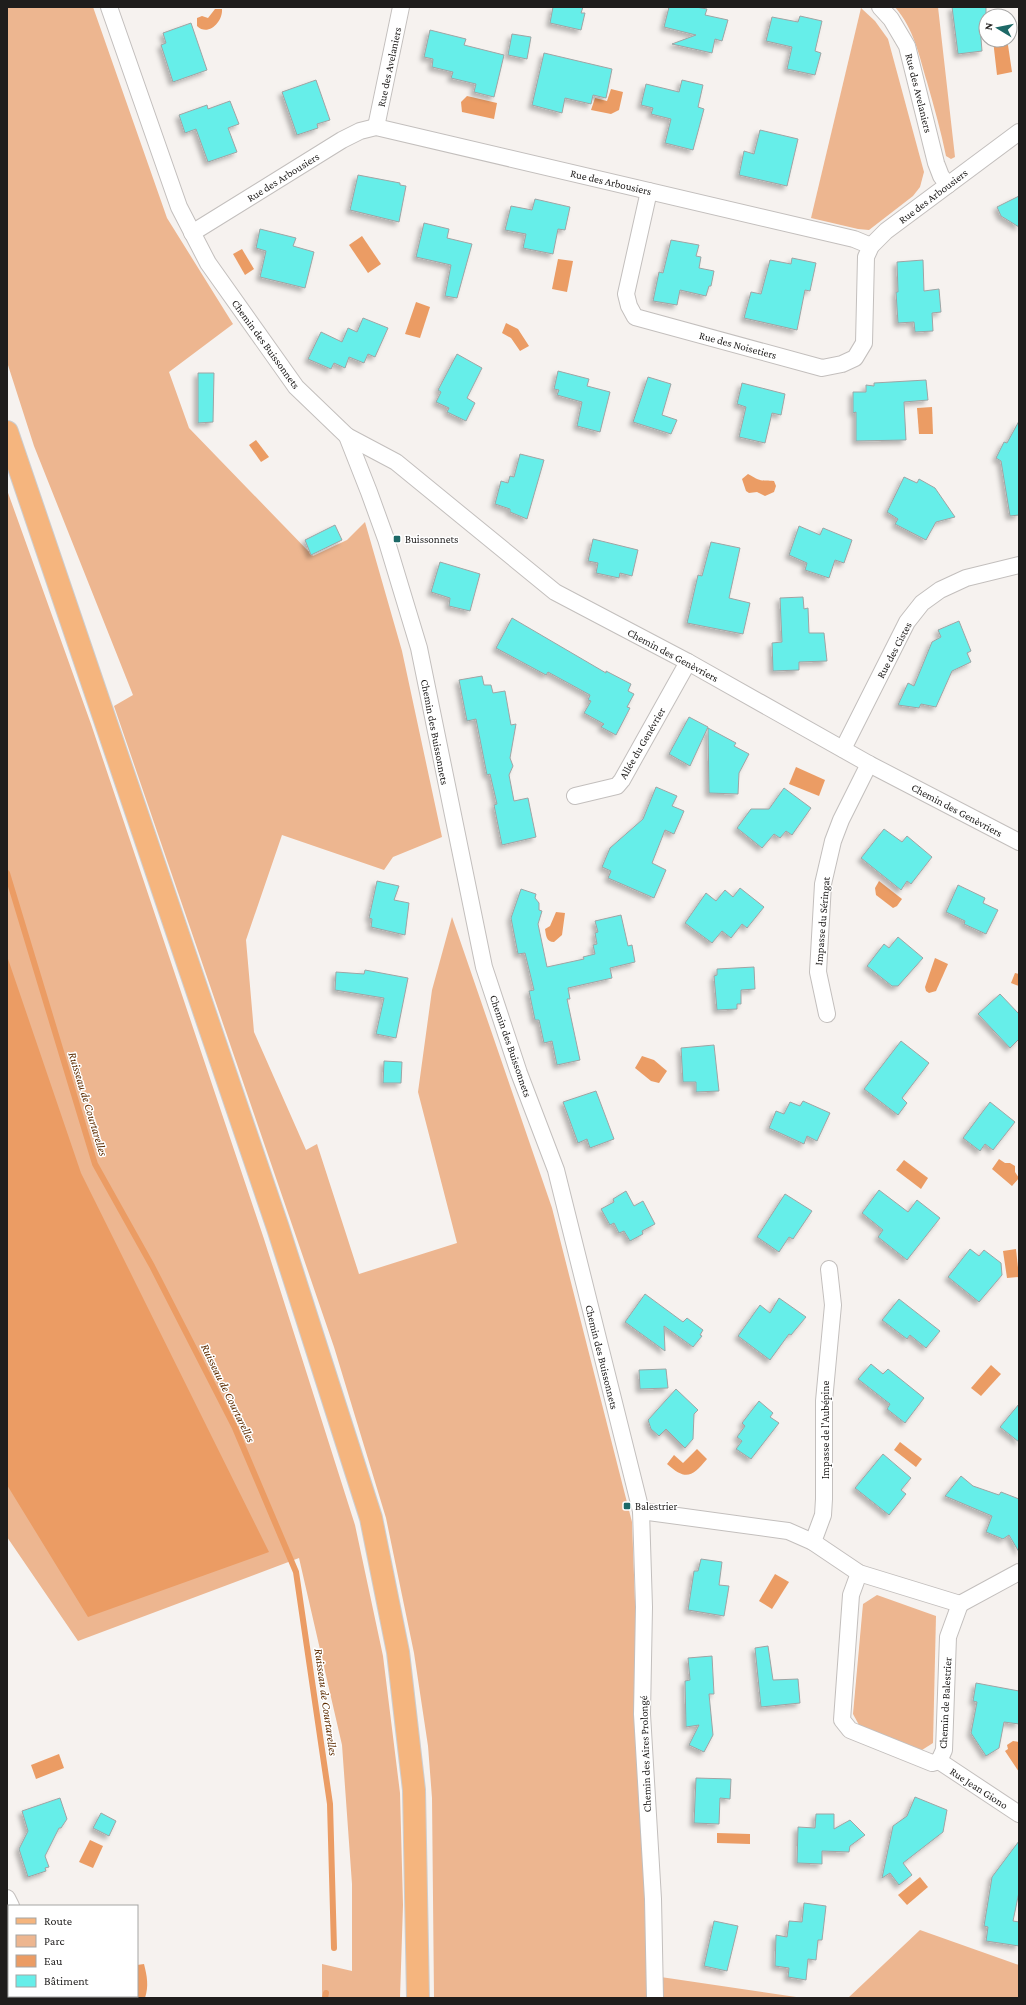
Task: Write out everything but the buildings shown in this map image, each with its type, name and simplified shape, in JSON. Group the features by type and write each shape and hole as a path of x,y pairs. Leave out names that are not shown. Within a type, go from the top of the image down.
{"main road":[{"path":"7,432 278,1228 371,1518 398,1652 414,1790 418,1998"}],"street":[{"name":"Chemin des Buissonnets","path":"109,7 179,207 192,233 208,263 296,388 347,436 382,529 419,648 484,967 519,1073 556,1170 641,1511"},
{"name":"Rue des Avelaniers","path":"376,127 401,7"},
{"name":"Rue des Avelaniers","path":"880,7 891,19 907,46 936,163 941,176 948,185"},
{"name":"Rue des Arbousiers","path":"192,233 342,140 360,131 376,127 854,239 870,246 886,231 1019,132"},
{"name":"Rue des Noisetiers","path":"649,191 626,294 629,306 635,318 822,368 842,364 855,358 864,343 866,257 870,246"},
{"name":"Chemin des Genèvriers","path":"347,436 396,462 555,592 688,662 869,764 1019,842"},
{"name":"Rue des Cistes","path":"843,749 907,622 922,603 940,590 966,578 1019,565"},
{"name":"Allée du Genévrier","path":"575,796 617,786 622,780 688,662"},
{"name":"Impasse du Séringat","path":"827,1014 818,972 823,884 833,841 841,820 869,764"},
{"name":"Impasse de l'Aubépine","path":"813,1542 823,1515 824,1498 824,1401 833,1306 829,1269"},
{"path":"641,1511 788,1531 813,1542 859,1573 960,1604 1019,1572"},
{"name":"Chemin des Aires Prolongé","path":"641,1511 644,1607 642,1714 653,1899 655,1998"},
{"name":"Chemin de Balestrier","path":"859,1573 851,1595 842,1720 850,1730 932,1763 940,1761 944,1750 948,1638 960,1604"},
{"name":"Rue Jean Giono","path":"940,1761 1019,1814"}],"green space":[{"path":"7,7 93,7 167,218 233,324 169,372 189,428 313,556 347,540 365,522 402,651 442,837 393,857 384,870 282,835 246,940 254,1032 306,1150 317,1144 359,1274 457,1243 418,1092 432,990 452,917 552,1208 632,1522 650,1998 434,1998 432,1798 428,1746 414,1653 386,1518 334,1347 114,706 133,695 34,446 7,362"},
{"path":"895,7 938,7 955,157 951,159 946,156 935,110 915,43 902,15"},
{"path":"861,8 875,21 888,39 924,172 920,187 913,196 869,230 858,229 811,218"},
{"path":"7,490 91,724 264,1239 355,1525 383,1656 400,1793 403,1905 400,1998 322,1998 322,1964 352,1971 352,1884 342,1745 299,1558 78,1641 7,1537"},
{"path":"877,1595 936,1616 933,1743 922,1750 859,1725 853,1714 863,1604"},
{"path":"920,1930 1019,1965 1019,1998 848,1998"},
{"path":"654,1976 803,1998 655,1998"}],"water":[{"path":"215,9 222,9 222,14 214,26 206,30 197,26 197,18 202,16 208,18"},
{"path":"994,48 1008,48 1012,72 997,75"},
{"path":"611,89 623,92 619,110 611,114 591,110 595,98 607,101"},
{"path":"467,96 497,103 494,119 462,112 461,102"},
{"path":"362,236 381,264 368,273 349,245"},
{"path":"242,249 254,269 245,275 233,254"},
{"path":"558,259 573,261 567,292 552,289"},
{"path":"416,302 430,307 420,338 405,334"},
{"path":"506,323 518,329 529,346 520,351 511,338 502,333"},
{"path":"932,407 933,434 919,434 917,408"},
{"path":"256,440 269,457 261,462 249,445"},
{"path":"748,474 761,480 774,481 776,486 774,492 765,496 757,492 749,493 746,491 742,479"},
{"path":"796,767 825,780 819,796 789,784"},
{"path":"879,881 902,899 897,906 893,908 876,895 875,888"},
{"path":"556,912 565,913 562,935 554,942 551,942 546,936 545,929 550,926"},
{"path":"7,956 81,1173 269,1552 88,1617 7,1485"},
{"path":"935,958 948,964 936,991 929,993 926,991 925,987"},
{"path":"1015,973 1019,974 1019,986 1011,983"},
{"path":"642,1056 654,1060 667,1071 659,1083 651,1081 635,1068"},
{"path":"999,1159 1005,1163 1010,1163 1015,1166 1015,1172 1019,1178 1012,1186 992,1169"},
{"path":"904,1160 928,1178 921,1189 896,1170"},
{"path":"1016,1249 1019,1277 1007,1278 1003,1251"},
{"path":"991,1365 1001,1374 981,1396 971,1388"},
{"path":"900,1442 922,1459 916,1467 894,1450"},
{"path":"697,1449 707,1459 693,1473 684,1475 667,1464 674,1455 683,1463"},
{"path":"775,1574 789,1582 772,1609 759,1601"},
{"path":"1013,1741 1019,1742 1019,1772 1005,1751 1008,1749 1007,1745"},
{"path":"59,1754 64,1768 36,1779 31,1765"},
{"path":"717,1833 750,1834 750,1844 717,1843"},
{"path":"90,1840 103,1846 93,1868 79,1862"},
{"path":"920,1877 928,1887 907,1905 898,1895"},
{"path":"144,1964 146,1973 147,1989 145,1998 136,1997 138,1997 138,1965"}],"waterway":[{"name":"Ruisseau de Courtarelles","path":"7,873 95,1164 152,1266 235,1428 296,1572 330,1804 334,1948"},
{"name":"Ruisseau de Courtarelles","path":"325,1998 326,1993"}],"place":[{"name":"Buissonnets","path":"397,539"},
{"name":"Balestrier","path":"627,1506"}]}
